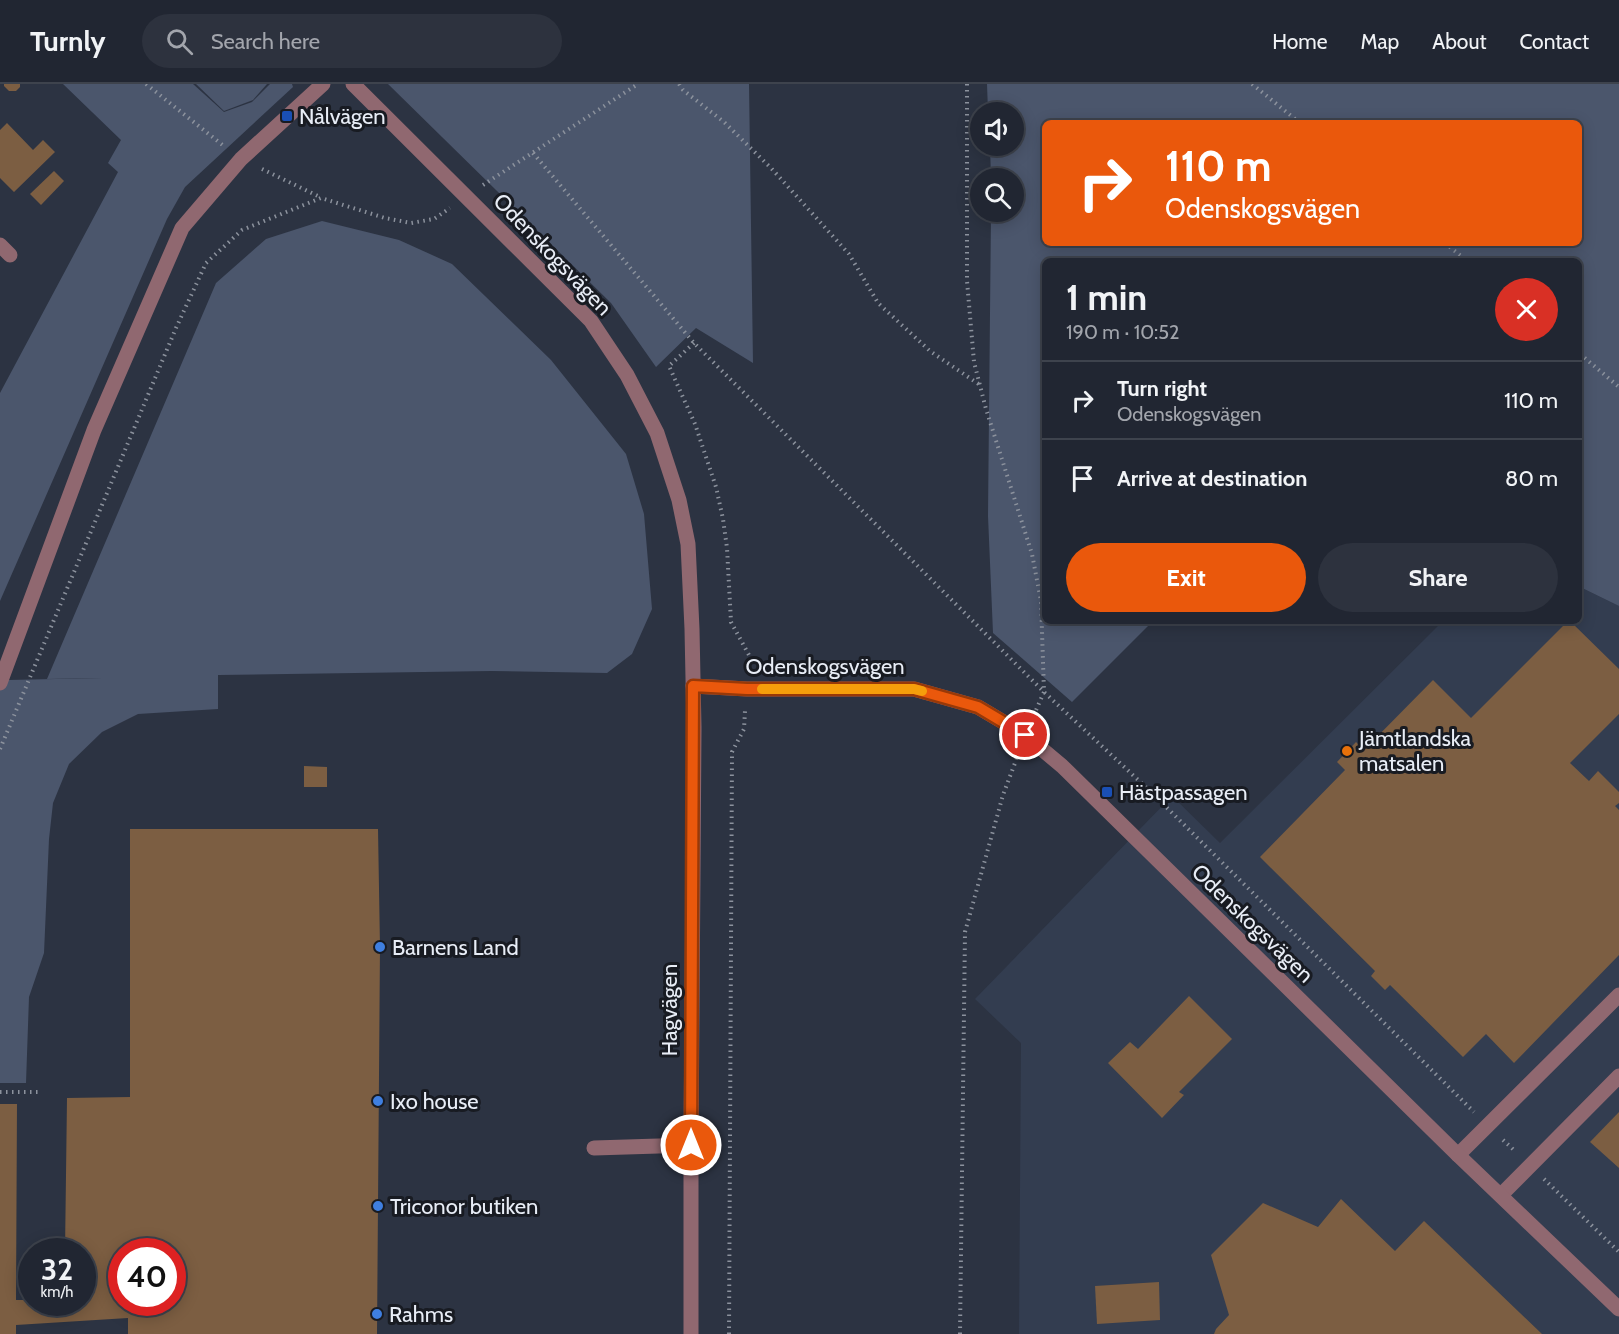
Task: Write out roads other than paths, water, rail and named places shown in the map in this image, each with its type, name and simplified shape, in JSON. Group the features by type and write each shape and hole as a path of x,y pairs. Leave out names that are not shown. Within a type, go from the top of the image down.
{"street":[{"path":"0,683 94,430 182,228 241,159 322,84"},
{"name":"Odenskogsvägen","path":"353,84 591,321 627,375 657,432 679,500 688,544 693,686 747,689 914,689 978,707 1025,735 1062,766 1458,1155 1619,1309"},
{"name":"Hagvägen","path":"691,1334 693,686"},
{"path":"1458,1155 1619,995"},
{"path":"1501,1195 1619,1076"},
{"path":"594,1148 691,1145"}],"place":[{"name":"Nålvägen","path":"287,116"},
{"name":"Jämtlandska matsalen","path":"1347,751"},
{"name":"Hästpassagen","path":"1107,792"},
{"name":"Barnens Land","path":"380,947"},
{"name":"Ixo house","path":"378,1101"},
{"name":"Triconor butiken","path":"378,1206"},
{"name":"Rahms","path":"377,1314"}]}
